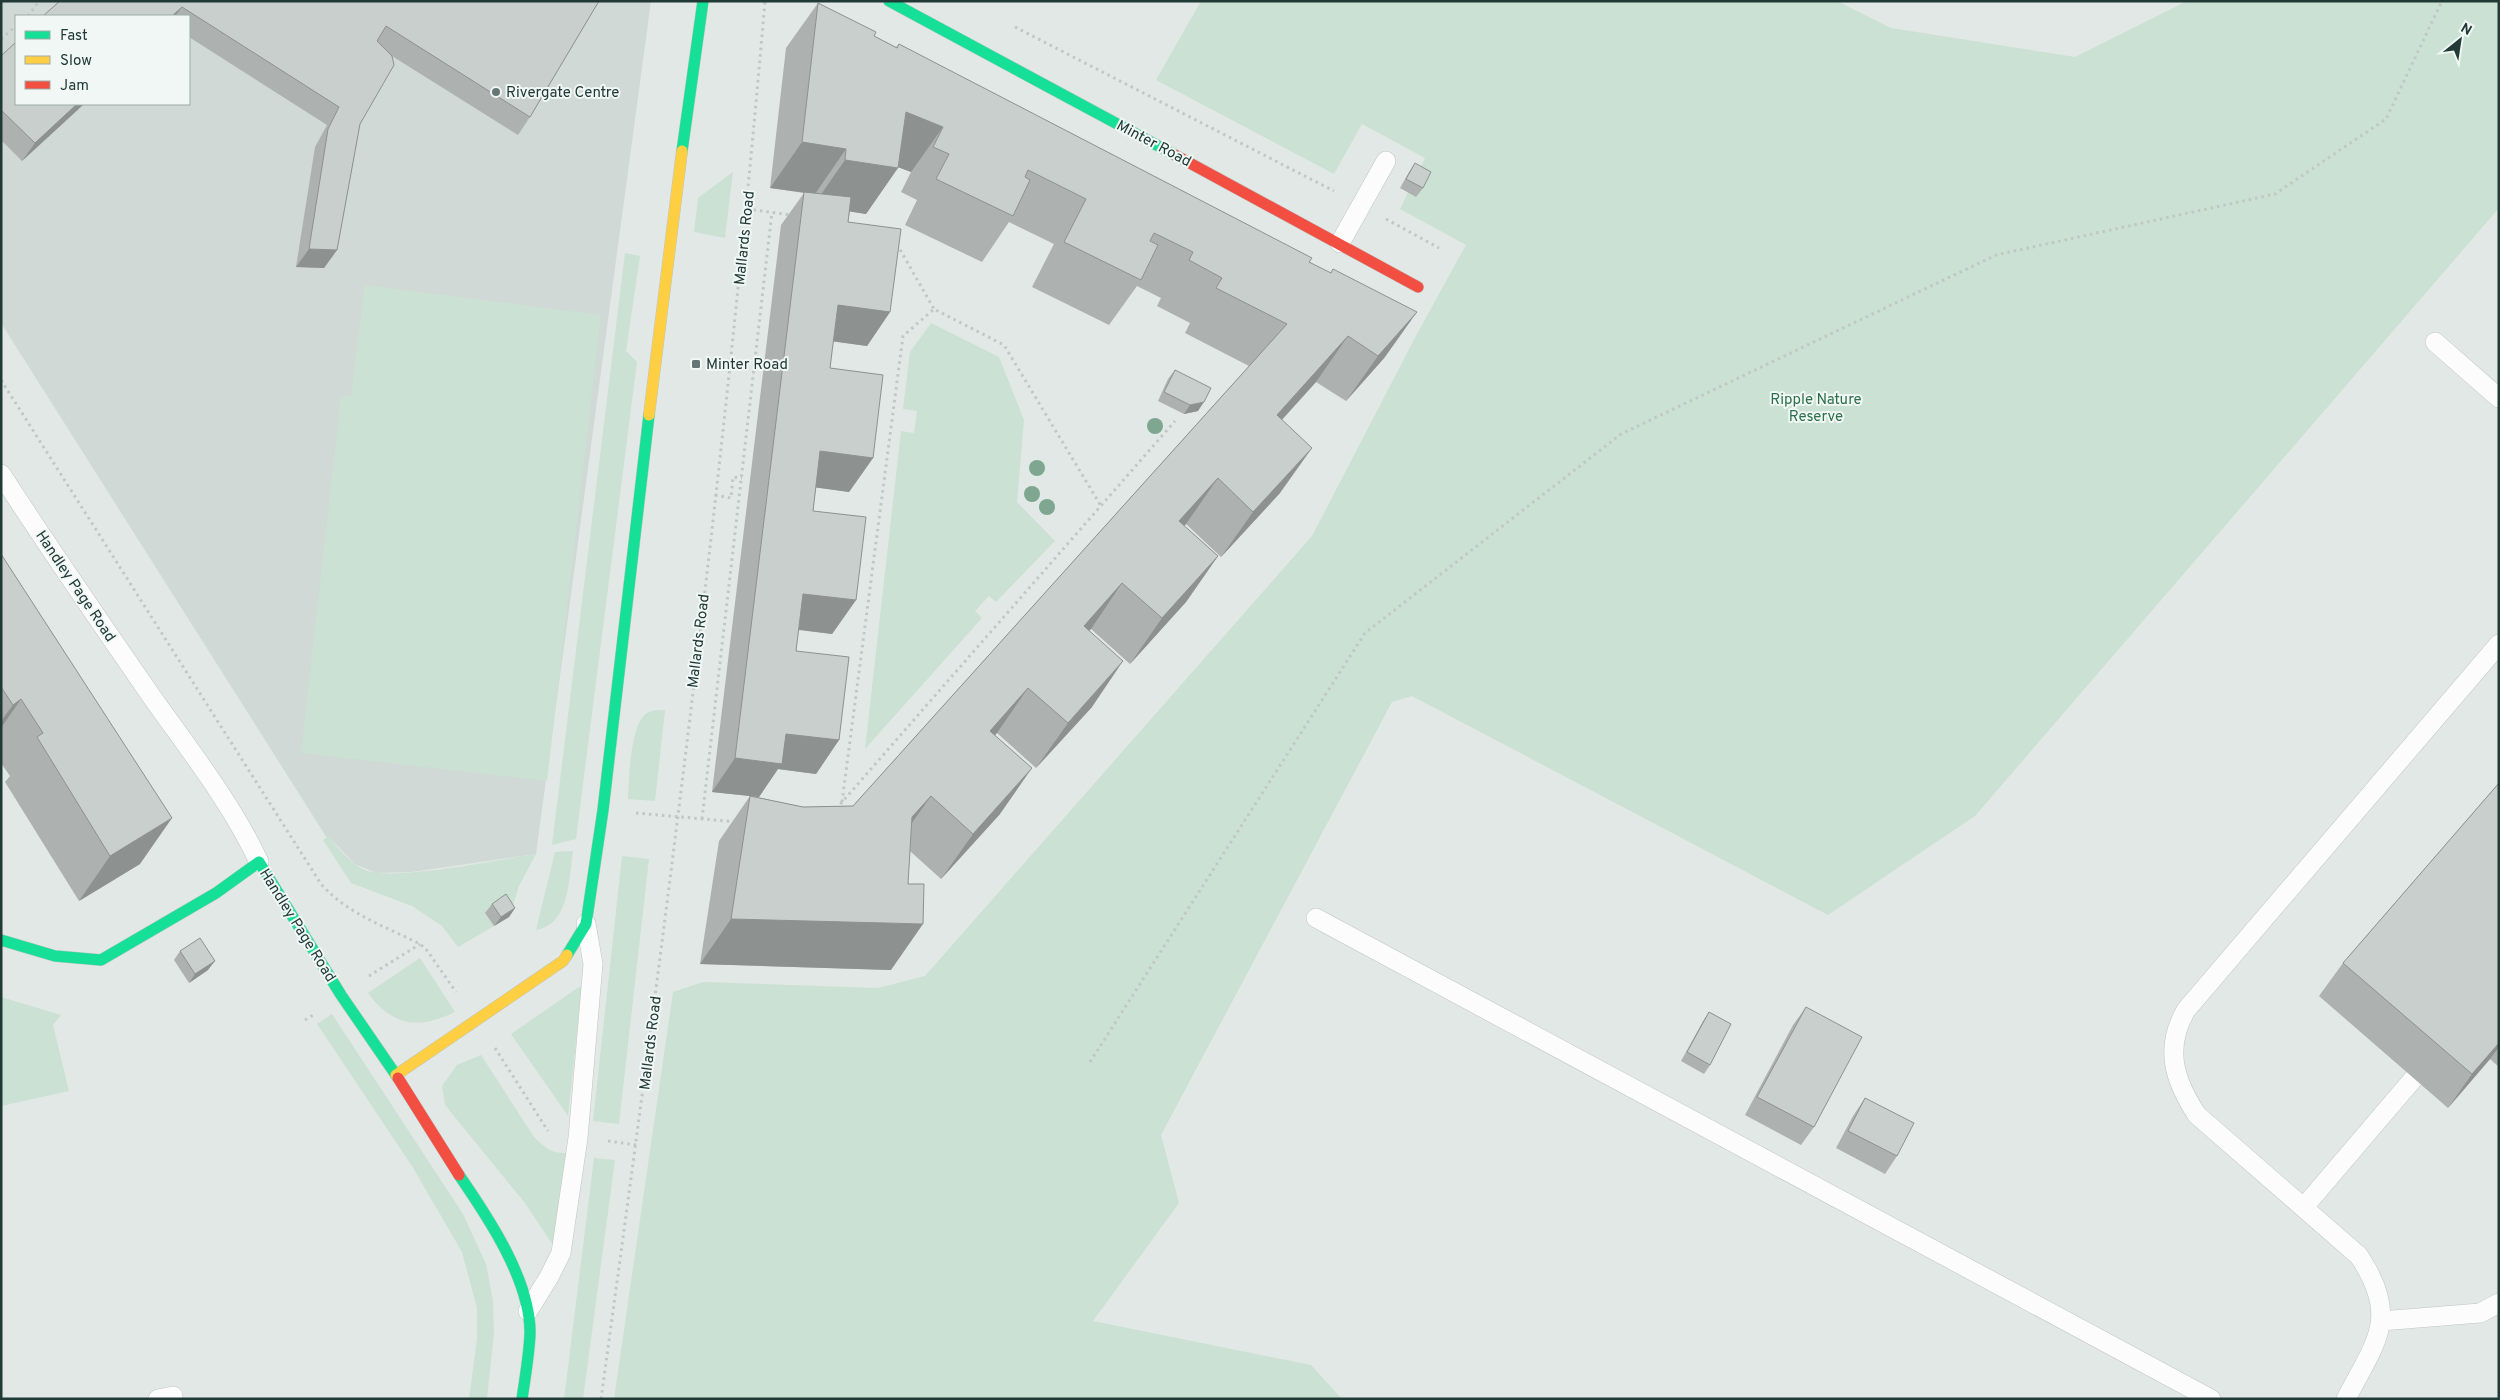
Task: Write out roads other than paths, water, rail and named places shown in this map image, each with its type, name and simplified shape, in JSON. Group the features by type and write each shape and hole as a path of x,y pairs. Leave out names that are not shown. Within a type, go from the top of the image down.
{"street":[{"path":"396,1075 564,962 586,924 603,810 675,198 703,1"},
{"name":"Minter Road","path":"889,1 1340,243 1418,287"},
{"path":"1,940 55,956 101,960 216,893 259,862"},
{"name":"Handley Page Road","path":"259,862 341,995 396,1075 454,1168 491,1221 515,1272 528,1310 530,1334 522,1399"}],"lane":[{"path":"1340,243 1386,161"},
{"path":"2435,342 2499,398"},
{"name":"Handley Page Road","path":"1,474 63,569 218,791 245,833 259,862"},
{"path":"2346,1399 2376,1344 2381,1321 2381,1301 2372,1276 2359,1256 2197,1115 2183,1093 2176,1072 2173,1045 2178,1025 2186,1010 2499,644"},
{"path":"1316,918 2211,1399"},
{"path":"528,1310 550,1277 561,1253 576,1157 593,964 586,924"},
{"path":"2304,1207 2414,1078"},
{"path":"2381,1321 2480,1314 2499,1303"}],"place":[{"name":"Rivergate Centre","path":"496,92"},
{"name":"Minter Road","path":"696,364"}],"park label":[{"name":"Ripple Nature Reserve","path":"1816,408"}]}
